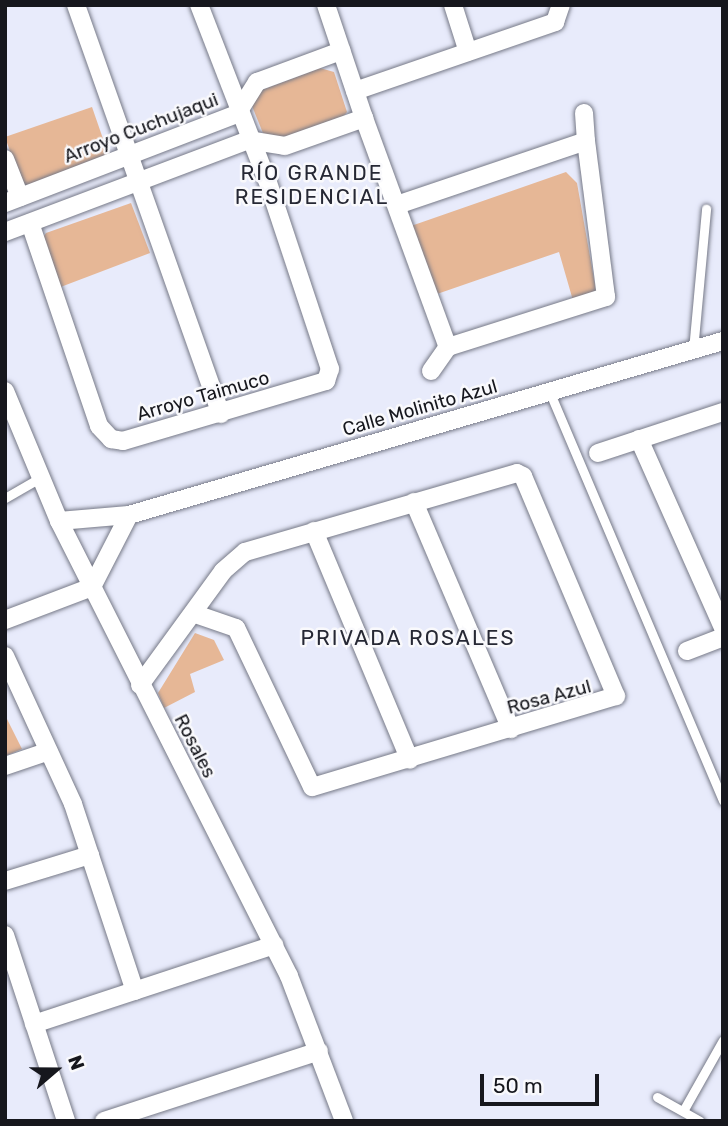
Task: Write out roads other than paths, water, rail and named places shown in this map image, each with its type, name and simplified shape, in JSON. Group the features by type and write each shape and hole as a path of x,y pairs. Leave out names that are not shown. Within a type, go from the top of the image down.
{"street":[{"path":"76,5 221,414"},
{"name":"Arroyo Taimuco","path":"30,223 105,434 123,441 320,384 330,374 267,180 237,114 199,5"},
{"path":"327,5 364,118 448,347"},
{"path":"453,5 468,52"},
{"path":"355,91 555,22 561,5"},
{"name":"Arroyo Cuchujaqui","path":"12,200 237,114 257,82 341,51"},
{"path":"430,371 448,347 613,298 586,141 584,113"},
{"path":"5,232 248,140 285,146 364,118"},
{"path":"397,205 586,141"},
{"path":"267,180 285,146"},
{"path":"5,159 12,200"},
{"name":"Calle Molinito Azul","path":"59,521 129,515 723,341"},
{"name":"Rosales","path":"5,391 38,478 140,685 274,944 319,1051 344,1121"},
{"path":"598,453 723,412"},
{"path":"639,439 723,628"},
{"name":"Rosa Azul","path":"195,614 236,628 304,781 316,787 616,696 523,476 415,502"},
{"path":"140,685 173,638 195,614 223,571 245,552 415,502 512,729"},
{"path":"5,620 92,587 129,515"},
{"path":"314,531 410,760"},
{"path":"687,651 723,637"},
{"path":"5,656 49,751 90,855 135,991"},
{"path":"5,766 49,751"},
{"path":"5,881 90,855"},
{"path":"5,935 66,1121"},
{"path":"34,1024 274,944"},
{"path":"104,1121 319,1051"}],"lane":[{"path":"692,350 706,209"},
{"path":"550,393 723,801"},
{"path":"5,498 38,478"},
{"path":"683,1111 723,1040"},
{"path":"657,1097 700,1121"}],"district":[{"name":"RÍO GRANDE RESIDENCIAL","path":"312,185"},
{"name":"PRIVADA ROSALES","path":"408,638"}]}
